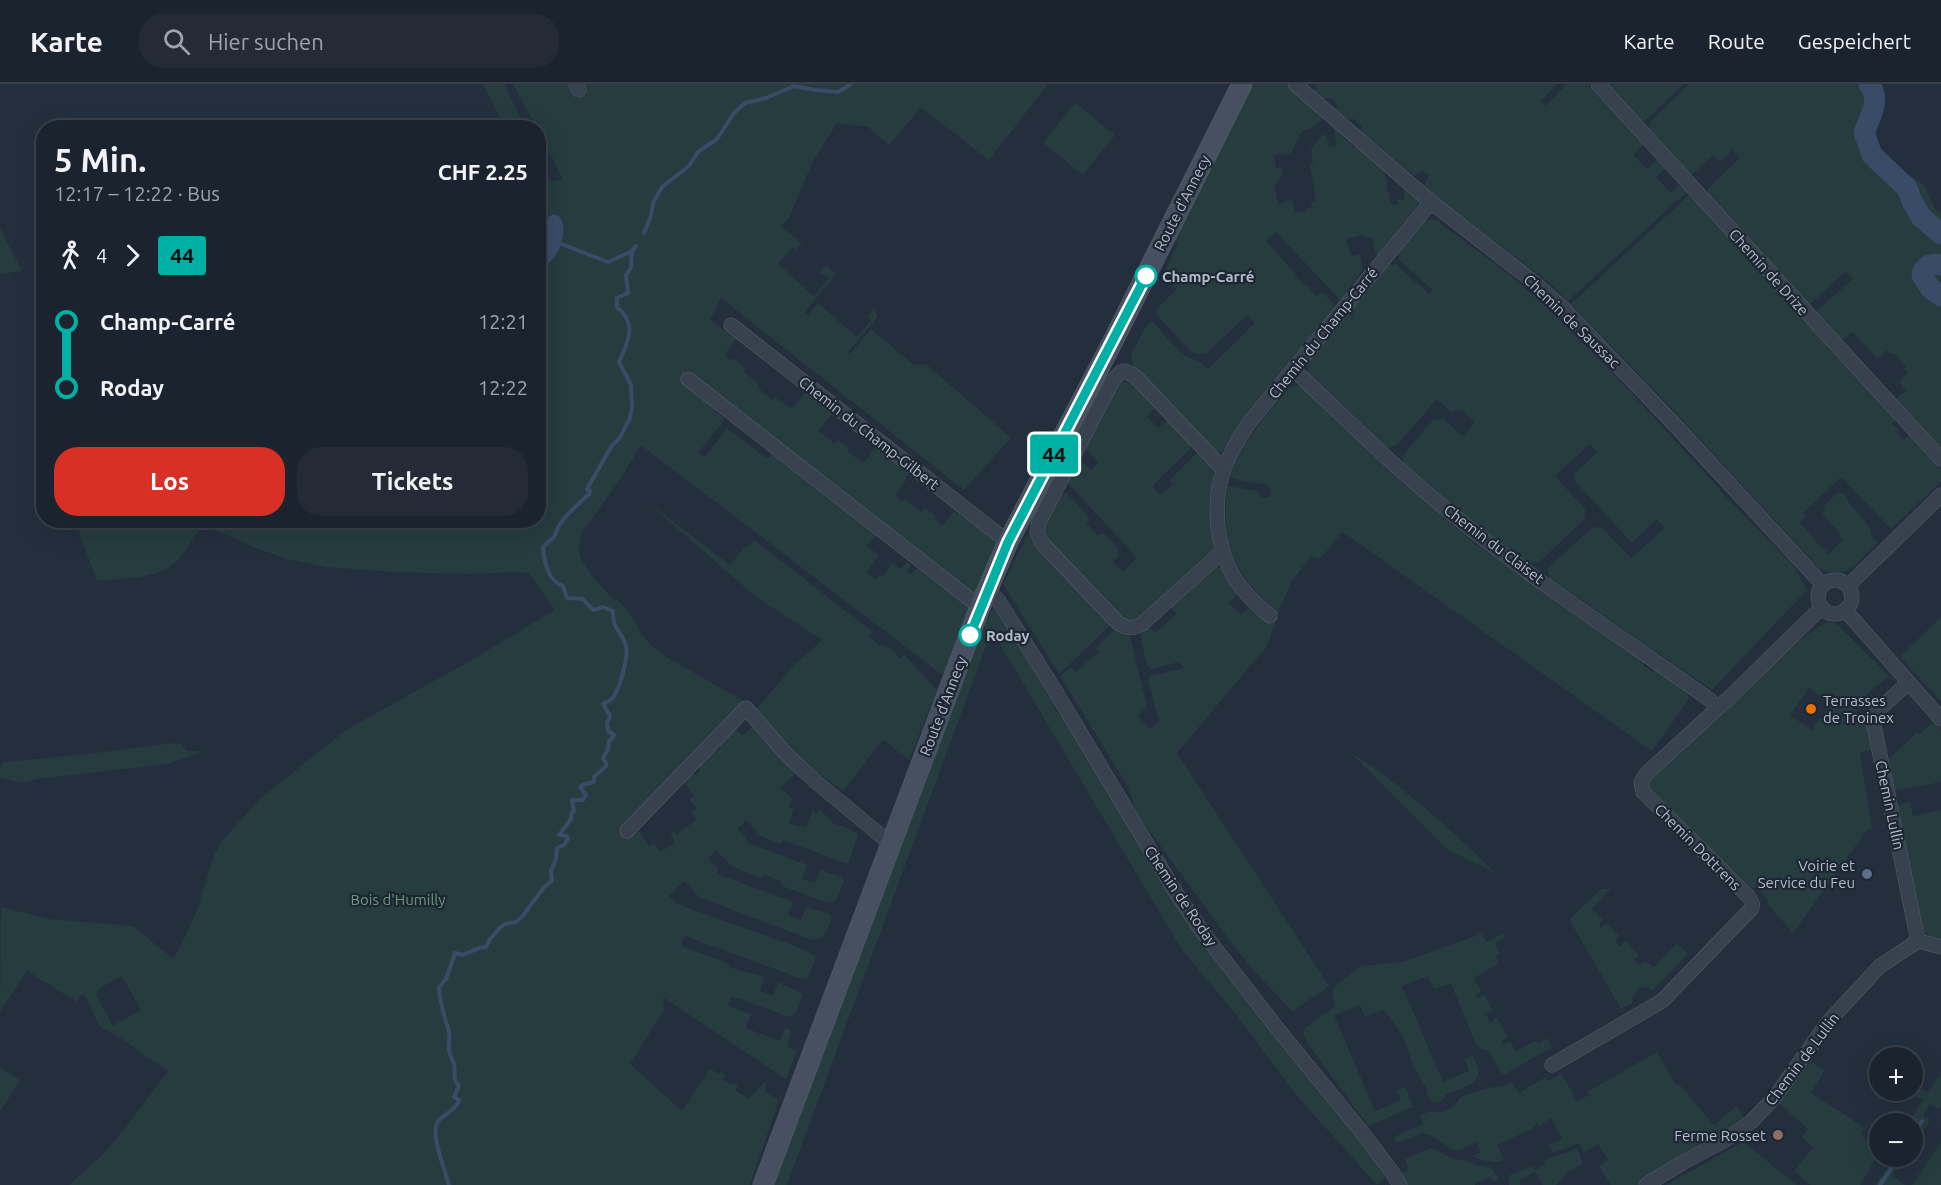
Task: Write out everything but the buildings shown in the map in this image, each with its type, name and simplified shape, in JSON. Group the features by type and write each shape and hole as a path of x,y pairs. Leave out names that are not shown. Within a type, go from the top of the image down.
{"main road":[{"name":"Route d'Annecy","path":"763,1185 983,599 1008,542 1122,323 1242,84"}],"street":[{"name":"Chemin de Saussac","path":"1295,84 1431,202 1563,308 1824,585"},
{"name":"Chemin de Drize","path":"1598,84 1941,459"},
{"name":"Chemin du Champ-Carré","path":"1269,616 1247,595 1235,579 1223,551 1218,524 1218,498 1223,469 1249,423 1431,202"},
{"name":"Chemin du Champ-Gilbert","path":"731,325 1008,542"},
{"name":"Chemin du Claiset","path":"1294,370 1391,462 1452,514 1710,700"},
{"path":"1223,469 1135,376 1121,372 1113,380 1060,481 1039,522 1037,533 1042,543 1117,622 1128,628 1142,624 1223,551"},
{"name":"Chemin de Roday","path":"688,379 983,599 998,600 1178,896 1204,934 1365,1136 1400,1185"},
{"path":"1848,586 1941,495"},
{"path":"1836,580 1848,586 1851,601 1845,610 1833,613 1822,607 1818,596 1824,585 1836,580"},
{"name":"Chemin Dottrens","path":"1552,1065 1662,1001 1752,908 1749,897 1643,792 1641,782 1646,774 1732,695 1822,607"},
{"path":"1845,610 1941,719"},
{"name":"Chemin Lullin","path":"1908,683 1876,712 1873,721 1918,941"},
{"path":"627,831 746,708 808,774 891,844"},
{"path":"1918,941 1941,947"},
{"name":"Chemin de Lullin","path":"1646,1185 1727,1139 1751,1122 1775,1097 1828,1022 1880,966 1918,941"}],"green space":[{"path":"483,84 504,84 522,120 501,120"},
{"name":"Bois d'Humilly","path":"513,84 1048,84 989,160 921,108 889,145 868,127 837,123 812,163 790,216 781,227 802,243 796,250 792,247 778,264 814,296 829,279 820,272 826,265 836,274 805,312 808,315 818,303 857,337 871,321 867,317 873,310 877,314 877,318 848,352 850,354 871,329 914,365 926,364 1011,438 964,490 721,298 710,320 736,339 724,355 732,360 734,358 745,368 743,371 759,384 757,387 772,400 775,397 791,409 806,392 833,413 818,431 834,443 837,440 849,448 847,451 863,463 876,447 909,473 895,495 902,502 905,499 922,512 924,508 936,516 935,519 942,526 954,511 962,517 964,515 993,538 997,543 975,594 970,595 686,370 680,380 714,406 714,410 725,419 698,453 705,457 727,428 767,459 772,453 877,535 866,546 879,555 866,573 876,580 880,575 882,577 893,563 901,569 907,562 911,565 907,571 911,574 917,568 970,608 945,672 941,674 641,445 619,481 581,534 580,557 592,576 613,599 626,608 651,645 668,658 745,702 635,831 640,832 649,846 654,843 660,852 675,843 670,834 674,831 677,834 696,820 691,812 696,808 689,799 694,796 684,782 685,776 699,772 698,763 710,751 715,752 720,748 720,741 734,726 742,736 754,726 796,773 780,788 792,798 789,807 794,809 789,823 806,827 813,810 816,814 820,810 832,823 850,829 858,835 848,864 783,840 781,844 761,836 746,820 737,829 747,839 746,842 807,865 802,879 815,883 820,870 842,877 844,880 837,899 832,903 782,886 781,881 765,875 761,878 733,867 716,850 708,858 718,868 717,874 793,902 788,915 801,920 806,907 829,914 832,918 827,930 823,936 816,939 812,940 699,897 684,881 669,896 677,904 792,945 816,957 808,978 802,979 685,936 681,946 730,964 729,967 764,977 760,991 773,996 778,982 803,994 795,1014 789,1017 732,996 728,1006 751,1014 746,1028 780,1041 785,1028 791,1030 787,1047 797,1050 786,1079 663,997 664,1010 630,1064 682,1111 710,1069 725,1075 723,1080 731,1085 733,1083 738,1085 735,1090 749,1099 764,1082 767,1084 765,1092 779,1100 750,1185 69,1185 102,1155 124,1130 168,1071 99,1026 86,997 81,995 77,1002 27,971 0,1012 1,907 50,919 133,926 173,959 197,910 215,853 223,840 260,799 346,730 470,661 555,610 529,573 391,572 326,567 287,559 226,534 205,528 546,528 546,174 549,181 563,180 546,146 546,120 532,120","holes":["122,976 141,1010 113,1026 96,995 100,988"]},
{"path":"1251,84 1285,84 1324,118 1312,128 1302,131 1291,153 1274,156 1276,168 1281,167 1283,174 1275,186 1278,204 1292,199 1295,213 1312,207 1311,202 1316,201 1310,166 1313,162 1311,149 1323,134 1327,137 1329,147 1337,146 1333,127 1353,147 1358,148 1384,170 1391,205 1398,204 1397,200 1405,199 1403,186 1419,203 1378,255 1375,253 1372,237 1364,238 1363,235 1346,239 1351,256 1360,254 1363,270 1340,300 1276,232 1266,241 1304,285 1306,284 1317,297 1322,292 1333,303 1334,308 1223,451 1218,453 1213,451 1133,367 1131,354 1147,325 1152,321 1183,354 1208,369 1255,323 1247,315 1207,353 1197,354 1190,351 1157,315 1157,309 1177,289 1163,274 1178,244 1173,238"},
{"path":"1316,84 1557,84 1541,101 1545,106 1567,84 1588,84 1644,144 1633,155 1647,169 1658,159 1666,168 1656,177 1671,193 1680,184 1688,191 1568,301 1550,283 1423,187 1429,176 1423,171 1414,176 1362,132 1362,127 1352,118 1349,120 1336,110 1337,103 1331,98 1323,99 1315,91"},
{"path":"1605,84 1684,84 1645,121 1636,119"},
{"path":"1689,84 1881,84 1883,89 1871,123 1877,153 1924,185 1935,209 1941,213 1941,450 1895,400 1906,390 1899,382 1908,373 1904,369 1906,367 1894,353 1891,354 1887,350 1878,359 1852,332 1841,341 1815,312 1853,279 1846,271 1808,306 1708,196 1708,188 1740,158 1732,150 1720,162 1713,155 1689,177 1650,133 1649,123"},
{"path":"1075,103 1115,135 1083,175 1043,143"},
{"path":"1690,194 1897,419 1892,424 1899,430 1897,433 1904,440 1911,433 1941,467 1941,482 1891,529 1841,477 1803,513 1806,516 1800,523 1829,554 1843,540 1839,536 1841,534 1822,514 1826,510 1823,507 1838,492 1848,499 1869,526 1872,532 1870,534 1878,542 1859,562 1845,571 1837,573 1819,568 1571,304"},
{"path":"1425,220 1436,220 1511,276 1548,308 1613,373 1734,505 1793,565 1807,590 1712,690 1549,578 1548,568 1593,527 1602,528 1631,558 1665,528 1657,519 1632,543 1574,480 1575,473 1597,453 1590,444 1555,476 1585,509 1585,519 1539,562 1527,563 1403,465 1403,455 1433,420 1443,419 1463,436 1475,422 1462,410 1451,412 1437,399 1397,445 1387,448 1308,375 1307,363 1388,265 1396,264 1429,294 1433,290 1399,260 1399,252"},
{"path":"0,228 22,271 0,274"},
{"path":"1125,382 1132,383 1156,407 1147,416 1158,428 1168,420 1191,444 1191,448 1152,486 1160,495 1173,484 1170,480 1196,454 1201,454 1214,468 1216,478 1211,504 1214,549 1138,621 1129,622 1121,618 1046,538 1044,528 1060,494 1067,493 1088,516 1089,520 1086,523 1097,535 1104,533 1118,548 1119,556 1113,562 1123,572 1137,558 1069,484 1069,478 1079,459 1091,470 1099,463 1085,448 1116,385"},
{"path":"1300,385 1399,480 1474,543 1645,662 1643,665 1653,672 1655,669 1686,691 1689,699 1652,751 1343,532 1318,559 1311,556 1292,581 1267,646 1177,753 1329,986 1292,1011 1254,971 1227,937 1137,814 1127,785 1060,676 1070,667 1076,672 1099,652 1096,649 1097,646 1115,629 1130,637 1147,706 1138,716 1150,729 1159,721 1148,680 1150,676 1185,668 1179,662 1152,669 1147,665 1140,635 1148,626 1155,633 1176,614 1169,606 1211,567 1222,567 1238,594 1229,603 1241,615 1250,607 1272,625 1275,610 1246,580 1230,547 1226,523 1227,486 1258,491 1262,499 1271,496 1270,488 1264,483 1233,479 1230,475 1245,444 1263,419 1289,388"},
{"path":"646,501 730,565 746,545 749,547 754,540 873,632 869,637 880,646 882,644 888,646 900,658 904,655 937,690 909,760 883,740 843,791 798,758 754,712 794,665 821,639 747,589"},
{"path":"78,528 200,528 177,561 160,572 139,577 97,581"},
{"path":"1027,535 1112,624 1059,674 1003,584"},
{"path":"992,609 1019,642 1057,711 1064,718 1164,883 1388,1175 1377,1185 1297,1096 1238,1017 1182,950 995,636 986,646 787,1185 771,1185 969,661"},
{"path":"1941,617 1941,701 1900,657"},
{"path":"1832,622 1841,628 1889,676 1854,705 1857,717 1865,718 1871,748 1870,751 1860,753 1872,829 1867,830 1793,933 1767,903 1769,900 1756,887 1753,889 1658,799 1649,789 1649,781 1790,647 1824,623","holes":["1809,688 1831,704 1812,730 1790,715"]},
{"path":"1934,721 1941,730 1941,782 1893,791 1887,760"},
{"path":"173,743 181,744 187,751 204,751 168,764 37,779 22,783 0,778 0,767 4,762"},
{"path":"1349,751 1388,778 1425,808 1495,873 1447,849"},
{"path":"1910,802 1913,816 1941,810 1941,941 1929,937 1921,928 1897,805"},
{"path":"1601,889 1611,889 1592,909 1603,920 1599,924 1601,928 1606,923 1619,936 1615,941 1620,947 1625,941 1639,955 1634,960 1639,965 1645,961 1654,967 1677,944 1688,954 1653,990 1647,987 1639,988 1633,996 1632,1003 1621,1009 1570,921"},
{"path":"1503,933 1505,937 1495,945 1500,954 1496,956 1497,964 1474,978 1481,991 1475,995 1477,999 1484,995 1493,1011 1486,1015 1490,1022 1497,1018 1508,1037 1501,1041 1503,1045 1510,1041 1516,1052 1535,1041 1538,1044 1547,1038 1552,1047 1505,1074 1501,1073 1488,1050 1477,1046 1451,984 1434,989 1428,976 1402,986 1443,1082 1469,1071 1464,1059 1472,1055 1478,1067 1478,1074 1473,1082 1446,1094 1442,1101 1434,1103 1427,1095 1427,1089 1413,1066 1403,1037 1383,1010 1365,1017 1360,1005 1334,1015 1375,1111 1401,1100 1397,1090 1405,1087 1413,1107 1368,1126 1309,1045 1303,1029 1335,1007 1332,989 1361,966 1403,962 1481,934 1487,942"},
{"path":"1657,1052 1676,1085 1679,1084 1714,1125 1737,1106 1745,1119 1637,1185 1611,1185 1599,1166 1608,1160 1598,1144 1583,1153 1579,1143 1553,1153 1549,1145 1562,1139 1551,1118 1540,1127 1538,1123 1533,1128 1497,1145 1504,1159 1496,1162 1484,1161 1472,1156 1481,1152 1476,1142 1460,1150 1453,1150 1423,1133 1397,1143 1394,1137 1423,1124 1420,1115 1428,1112 1442,1112 1454,1106 1461,1097 1511,1082 1519,1093 1546,1077 1548,1081 1561,1073 1577,1101 1589,1095 1587,1092"},
{"path":"1809,1061 1825,1070 1811,1093 1865,1128 1862,1132 1865,1141 1869,1144 1871,1167 1860,1185 1811,1185 1794,1171 1813,1148 1802,1137 1808,1129 1779,1103"},
{"path":"0,1067 20,1080 0,1112"},
{"path":"1941,1073 1941,1105 1938,1109 1930,1104 1923,1115 1923,1113 1915,1113 1923,1101 1923,1090 1928,1092"},
{"path":"1923,1115 1930,1120 1923,1131"},
{"path":"1743,1142 1797,1185 1666,1185"},
{"path":"1941,1142 1941,1185 1912,1185"},
{"path":"1432,1148 1455,1160 1465,1160 1476,1165 1490,1167 1499,1179 1494,1182 1491,1177 1475,1185 1406,1185 1402,1173 1409,1170 1405,1159"},
{"path":"1577,1148 1583,1163 1569,1171 1556,1185 1543,1185 1535,1172 1519,1181 1520,1185 1509,1185 1508,1176 1532,1166 1535,1171 1545,1164 1544,1161"},
{"path":"1888,1167 1898,1167 1892,1175 1905,1185 1875,1185"}],"water":[{"path":"553,214 558,216 564,228 559,249 546,266 546,219"}],"waterway":[{"path":"644,233 651,216 653,203 662,187 689,166 698,152 717,139 734,113 745,103 766,98 794,86 838,92 851,84"},
{"path":"1869,84 1873,90 1875,102 1864,132 1872,155 1907,188 1921,217 1941,234"},
{"path":"556,242 608,262 632,251"},
{"path":"449,1185 439,1152 436,1126 439,1120 457,1104 459,1100 454,1097 459,1086 449,1051 449,1031 439,987 446,979 455,953 463,955 486,947 500,928 522,917 544,887 552,881 551,871 556,859 557,848 564,845 568,839 567,836 559,835 574,811 572,800 583,800 586,795 580,787 594,782 594,777 606,766 603,758 609,741 614,735 608,731 607,723 610,716 603,704 616,692 627,651 614,622 613,611 603,607 593,610 583,599 567,598 563,586 550,575 543,547 554,537 567,515 589,494 590,491 587,489 630,418 631,385 619,362 628,340 629,327 623,313 617,307 617,298 628,293 626,275 631,268 632,251 636,246"},
{"path":"1941,265 1929,266 1922,275 1931,289 1941,296"},
{"path":"1880,1185 1892,1167"}],"bus line":[{"name":"44","path":"970,635 1000,558 1146,276"}],"place":[{"name":"Champ-Carré","path":"1146,276"},
{"name":"Roday","path":"970,635"},
{"name":"Terrasses de Troinex","path":"1811,709"},
{"name":"Voirie et Service du Feu","path":"1867,874"},
{"name":"Ferme Rosset","path":"1778,1135"}]}
